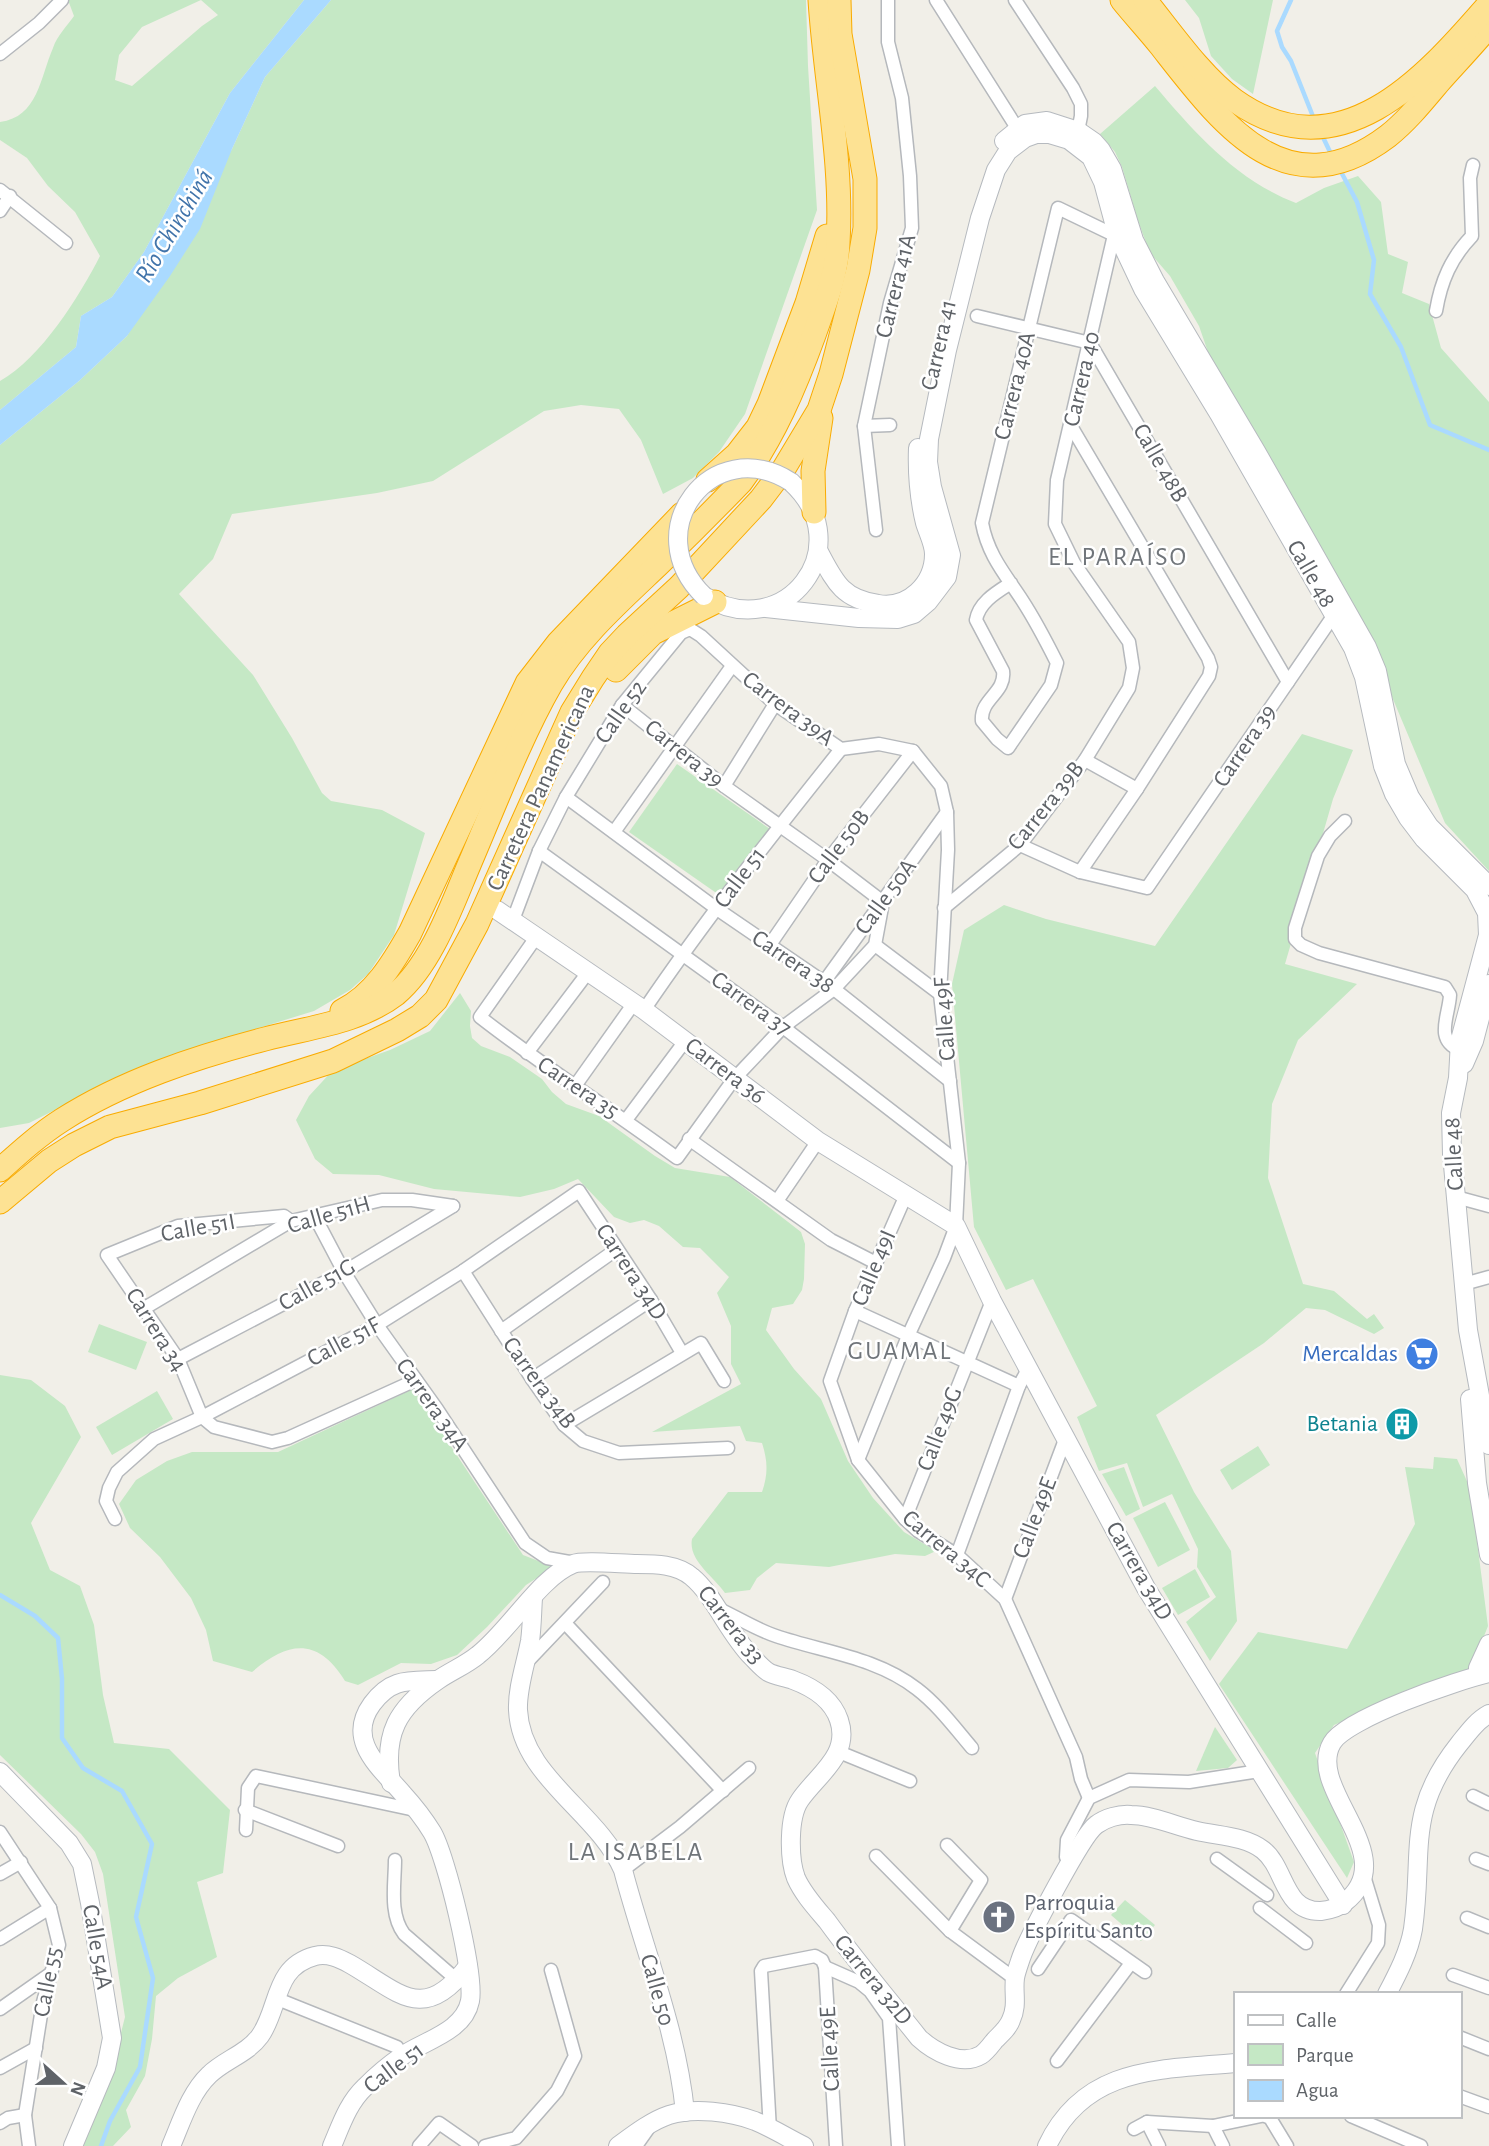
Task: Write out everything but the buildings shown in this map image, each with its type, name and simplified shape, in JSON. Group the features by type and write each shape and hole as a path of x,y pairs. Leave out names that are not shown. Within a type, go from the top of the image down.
{"highway":[{"name":"Carretera Panamericana","path":"0,1170 63,1119 142,1079 267,1038 345,1020 375,1007 409,980 431,947 453,904 533,719 571,653 641,581 690,519 741,482 774,431 803,364 832,281 838,245 837,188 820,0"},
{"name":"Carretera Panamericana","path":"0,1202 49,1161 74,1145 110,1128 333,1062 397,1030 420,1016 436,1000 477,924 572,712 593,678 618,644 688,578 761,499 819,410 858,270 864,228 865,178 840,34 839,0"},
{"path":"1122,0 1215,115 1236,134 1255,147 1287,162 1322,165 1366,151 1390,134 1413,113 1489,26"},
{"path":"1145,0 1201,68 1232,99 1275,122 1300,127 1326,127 1353,119 1390,101 1427,73 1489,4"},
{"path":"708,480 737,454 758,427 769,404 807,303 837,188"},
{"path":"814,512 813,471 831,374"},
{"path":"267,1038 328,1017 349,1007 372,989 392,964 410,933 527,683 542,662 589,610 690,519"},
{"path":"436,1000 467,969 505,915 575,740 613,673 653,633 710,599"}],"street":[{"path":"0,54 39,23 62,0"},
{"name":"Carrera 41A","path":"876,530 864,426 890,303 912,228 902,98 888,42 888,0"},
{"path":"936,0 1016,136"},
{"path":"1015,0 1081,104 1078,131"},
{"name":"Calle 48","path":"1120,233 1108,160 1094,142 1057,122 1025,124 1016,136 1025,138 1036,134 1049,134 1069,140 1085,151 1096,166 1120,233 1155,281 1256,451 1338,609 1361,667 1383,766 1394,794 1424,839 1475,890 1487,913 1488,935 1460,1050 1451,1113 1468,1330 1467,1357 1485,1443 1477,1483 1489,1555"},
{"name":"Carrera 41","path":"818,550 836,584 850,596 866,602 885,605 914,597 932,571 934,551 926,525 917,472 919,431 974,199 990,158 1016,136"},
{"name":"Carrera 41","path":"710,599 740,610 766,608 859,618 898,619 914,614 928,602 947,577 951,555 932,487 928,462 929,439 947,351 991,182 1016,136"},
{"path":"1436,311 1439,292 1450,263 1472,236 1470,178 1473,165"},
{"path":"0,211 5,193 66,243"},
{"name":"Carrera 40A","path":"1011,583 992,596 977,613 976,620 1003,671 1002,685 985,704 982,721 1002,744 1051,685 1057,663 1011,583 996,562 986,542 982,523 1058,208 1120,233"},
{"name":"Carrera 40","path":"1120,233 1090,343 1058,480 1055,524 1074,563 1129,642 1133,668 1129,688"},
{"path":"977,316 1090,343"},
{"name":"Calle 48B","path":"1090,343 1288,682"},
{"path":"864,426 890,425"},
{"path":"1020,845 1080,873 1209,676 1211,667 1071,426"},
{"path":"710,599 687,576 678,552 677,539 690,519 688,501 708,480 731,470 756,468 780,475 791,482 808,501 819,531 818,550 809,576 791,596 766,608"},
{"name":"Calle 48","path":"1338,609 1373,659 1396,764 1410,797 1429,826 1489,886"},
{"name":"Carrera 39","path":"1080,873 1147,888 1338,609"},
{"name":"Calle 52","path":"505,915 566,797 622,705 681,634 690,629"},
{"name":"Carrera 39A","path":"690,629 775,704 841,749 880,744 913,751"},
{"path":"614,832 732,666"},
{"name":"Carrera 39B","path":"944,908 1020,845 1085,760 1129,688"},
{"path":"724,786 775,704"},
{"name":"Carrera 39","path":"622,705 724,786 883,902"},
{"name":"Calle 51","path":"575,1086 682,955 841,749"},
{"path":"913,751 940,786 947,812"},
{"name":"Calle 50B","path":"769,946 828,860 913,751"},
{"path":"1085,760 1137,789"},
{"name":"Carrera 38","path":"566,797 717,909 829,985 950,1081"},
{"name":"Calle 50A","path":"677,1158 734,1079 783,1027 829,985 883,902 947,812"},
{"name":"Calle 49F","path":"858,1460 956,1226 959,1163 940,994 948,850 947,812"},
{"path":"1345,821 1330,836 1318,856 1295,928 1295,939 1301,945 1320,953 1445,987 1450,999 1445,1036 1450,1045 1460,1050"},
{"name":"Carrera 37","path":"539,850 783,1027 959,1163"},
{"path":"829,985 875,945 883,902"},
{"name":"Carrera 36","path":"505,915 639,1007 818,1141 956,1226"},
{"name":"Carrera 35","path":"537,936 480,1017 677,1158"},
{"path":"875,945 940,994"},
{"path":"527,1053 589,971"},
{"name":"Calle 48","path":"1458,1078 1486,1006 1489,984"},
{"path":"626,1120 685,1041"},
{"path":"689,1139 831,1240 876,1263"},
{"path":"777,1201 818,1141"},
{"name":"Carrera 34D","path":"579,1191 651,1300 682,1353"},
{"name":"Calle 51F","path":"115,1519 106,1501 108,1488 117,1472 155,1439 377,1325 463,1271 579,1191"},
{"name":"Calle 49I","path":"830,1381 855,1311 906,1195"},
{"path":"1456,1198 1489,1206"},
{"name":"Calle 51H","path":"143,1309 291,1221 382,1200 412,1200 453,1206"},
{"name":"Calle 51G","path":"178,1359 344,1272 453,1206"},
{"name":"Calle 51I","path":"107,1255 178,1226 284,1216 291,1221"},
{"name":"Carrera 34A","path":"315,1217 344,1272 377,1325 452,1431 525,1543 547,1558 575,1563"},
{"name":"Carrera 34D","path":"956,1226 992,1301 1146,1588 1343,1905"},
{"name":"Calle 48","path":"1460,1231 1480,1280 1489,1394"},
{"path":"500,1331 617,1249"},
{"name":"Carrera 34","path":"107,1255 178,1359 202,1417"},
{"name":"Carrera 34B","path":"463,1271 532,1379 565,1425 583,1441 619,1453 728,1448"},
{"path":"532,1379 651,1300"},
{"name":"Calle 49G","path":"905,1519 992,1301"},
{"path":"855,1311 1019,1386"},
{"path":"565,1425 701,1343 724,1381"},
{"path":"957,1555 1019,1386 1028,1369"},
{"path":"202,1417 214,1427 272,1441 288,1438 416,1380"},
{"name":"Carrera 34C","path":"830,1381 858,1460 905,1519 918,1531 957,1555 1005,1599 1076,1757 1089,1798"},
{"name":"Calle 49E","path":"1005,1599 1066,1437"},
{"path":"363,1733 376,1741 384,1740 393,1731 412,1700 437,1680 477,1656 500,1636 544,1584 575,1563"},
{"name":"Carrera 33","path":"575,1563 663,1565 682,1570 694,1577 736,1640 769,1672 816,1691 834,1706 841,1723 839,1752"},
{"path":"526,1663 603,1582"},
{"name":"Calle 50","path":"533,1598 530,1638 518,1709 528,1747 541,1770 610,1845 623,1870 682,2082 685,2112"},
{"path":"715,1607 776,1636 845,1654 916,1688 972,1748"},
{"path":"565,1623 723,1791"},
{"path":"1347,1992 1378,1943 1379,1925 1364,1876 1365,1861 1327,1768 1330,1745 1342,1731 1359,1721 1480,1670 1489,1644"},
{"path":"437,1680 402,1681 387,1687 368,1710 363,1733 371,1760 402,1793 433,1833 442,1853 462,1973"},
{"path":"368,1710 377,1708 392,1717 393,1731 388,1762 391,1783"},
{"path":"1388,1992 1403,1961 1413,1930 1418,1836 1425,1802 1448,1759 1486,1714"},
{"path":"839,1752 910,1781"},
{"name":"Carrera 32D","path":"839,1752 798,1802 791,1825 795,1876 839,1939 919,2038 927,2046 947,2056 968,2059 980,2056 1006,2030 1016,2000 1015,1979"},
{"path":"623,1870 680,1827 749,1768"},
{"path":"1071,1863 1066,1857 1068,1840 1089,1798 1129,1780 1189,1782 1259,1771"},
{"name":"Calle 54A","path":"0,1772 69,1843 82,1864 88,1894 112,2038 106,2068 73,2146"},
{"path":"246,1830 251,1781 256,1776 415,1810"},
{"path":"1473,1796 1489,1804"},
{"path":"246,1810 338,1846"},
{"path":"876,1856 950,1931 1015,1979 1022,1955 1090,1831 1097,1824 1119,1815 1140,1816 1251,1843 1268,1855 1290,1896 1313,1911 1343,1905 1356,1892 1364,1876"},
{"name":"Calle 55","path":"0,1832 50,1908 60,1945 50,1974 25,2115 29,2146"},
{"path":"947,1844 981,1880 950,1931"},
{"path":"1476,1858 1489,1864"},
{"path":"1217,1859 1268,1895"},
{"path":"396,1860 397,1925 462,1973"},
{"path":"0,1874 21,1862"},
{"path":"0,1939 50,1908"},
{"path":"1260,1908 1306,1943"},
{"path":"1467,1919 1489,1927"},
{"path":"1038,1969 1071,1920 1145,1972"},
{"path":"171,2146 198,2089 209,2075 252,2045 262,2034 278,1991 298,1964 316,1956 335,1956 391,1990 419,2001 435,1996 462,1973"},
{"path":"770,2130 761,1971 764,1966 815,1956 822,1960 825,1968 859,1982 870,1991 889,2018 898,2146"},
{"path":"1058,2061 1131,1963"},
{"name":"Calle 49E","path":"825,1968 836,2146"},
{"path":"485,2146 516,2138 557,2091 575,2056 551,1970"},
{"name":"Calle 51","path":"332,2146 346,2110 363,2088 402,2056 442,2035 461,2019 470,2002 462,1973"},
{"path":"0,2009 50,1974"},
{"path":"1453,1975 1489,1988"},
{"path":"278,1991 397,2047 402,2056"},
{"path":"1461,2039 1489,2049"},
{"path":"0,2068 36,2048"},
{"path":"1047,2146 1062,2119 1073,2107 1091,2092 1114,2081 1155,2069 1234,2063"},
{"path":"1461,2097 1489,2107"},
{"path":"618,2146 653,2123 685,2112 739,2116 763,2124 804,2146"},
{"path":"0,2123 8,2118 25,2115"},
{"path":"1134,2129 1147,2122 1213,2126 1260,2118"},
{"path":"1267,2118 1287,2146"},
{"path":"1356,2118 1421,2146"},
{"path":"1147,2122 1160,2146"},
{"path":"419,2146 439,2123 472,2146"},
{"path":"636,2146 653,2123"},
{"path":"1213,2126 1223,2146"}],"green space":[{"path":"68,0 201,0 304,0 230,93 144,252 112,297 81,316 76,347 0,410 0,381 30,358 58,325 100,256 75,212 48,186 27,158 0,140 0,122 13,119 30,104 55,44 74,16","holes":["201,0 218,15 132,86 115,80 119,55 142,27"]},
{"path":"331,0 806,0 817,210 745,414 719,452 693,478 663,494 641,440 619,409 581,405 544,411 433,481 377,493 232,514 213,559 179,594 253,675 322,793 331,801 382,810 425,833 394,935 368,974 350,990 314,1011 139,1068 29,1123 0,1128 0,445 79,381 127,336 232,149 265,77"},
{"path":"1185,0 1273,0 1253,94 1232,79 1211,56 1199,18"},
{"path":"1155,86 1218,154 1254,182 1296,203 1324,188 1358,176 1381,202 1388,254 1408,262 1402,293 1429,304 1441,348 1489,402 1489,871 1445,823 1390,692 1372,638 1208,352 1199,326 1170,276 1150,253 1122,167 1115,152 1100,134"},
{"path":"1302,734 1353,750 1333,799 1285,964 1357,984 1298,1040 1272,1104 1268,1178 1303,1284 1334,1291 1367,1319 1374,1314 1384,1328 1374,1334 1325,1310 1306,1308 1264,1343 1156,1415 1194,1492 1231,1551 1237,1621 1210,1661 1186,1622 1216,1597 1197,1567 1198,1549 1172,1494 1143,1507 1127,1463 1099,1471 1077,1417 1097,1406 1033,1279 1006,1290 974,1227 952,984 964,930 1004,905 1046,919 1155,946"},
{"path":"677,764 770,829 722,897 629,832"},
{"path":"460,993 471,1011 472,1038 481,1046 510,1057 542,1079 566,1104 599,1116 675,1168 730,1177 801,1232 805,1244 802,1290 793,1304 772,1308 766,1330 794,1369 821,1399 848,1461 873,1498 904,1532 936,1551 925,1556 895,1554 829,1567 776,1563 757,1578 750,1590 725,1593 702,1568 694,1554 692,1539 728,1492 762,1492 766,1468 762,1443 746,1441 740,1426 652,1432 741,1384 731,1364 731,1326 717,1293 729,1277 700,1248 683,1247 659,1226 644,1220 630,1223 614,1217 578,1179 554,1189 520,1197 434,1189 379,1175 333,1174 315,1159 296,1120 309,1096 333,1070 390,1050 430,1031"},
{"path":"99,1324 147,1342 136,1370 88,1352"},
{"path":"0,1375 31,1380 65,1406 81,1437 31,1523 50,1570 80,1586 94,1625 103,1695 114,1743 169,1749 230,1810 223,1873 197,1882 217,1957 178,1978 156,1996 145,2076 126,2110 131,2127 113,2146 78,2146 107,2088 125,2017 103,1874 95,1852 81,1834 0,1755"},
{"path":"413,1389 523,1555 554,1567 526,1585 457,1655 431,1664 401,1663 358,1685 345,1681 324,1657 302,1648 278,1654 252,1672 213,1661 206,1630 191,1598 160,1557 130,1528 119,1504 136,1480 167,1461 192,1452 278,1452"},
{"path":"157,1391 173,1419 112,1455 96,1427"},
{"path":"1258,1446 1270,1465 1232,1490 1220,1470"},
{"path":"1434,1457 1457,1459 1470,1488 1488,1626 1471,1669 1334,1725 1315,1753 1354,1862 1347,1878 1219,1684 1258,1632 1347,1649 1415,1524 1405,1467 1433,1469"},
{"path":"1124,1467 1140,1509 1126,1516 1102,1474"},
{"path":"1165,1502 1190,1550 1158,1567 1133,1518"},
{"path":"1195,1569 1210,1597 1178,1615 1162,1588"},
{"path":"1215,1727 1237,1760 1228,1768 1196,1771"},
{"path":"1125,1900 1155,1925 1141,1941 1111,1915"}],"water":[{"name":"Río Chinchiná","path":"304,0 331,0 265,77 200,229 170,276 127,336 79,381 0,445 0,410 76,347 81,316 112,297 144,252 230,93"}],"waterway":[{"path":"1291,0 1277,31 1314,119"},
{"path":"1321,133 1331,154"},
{"path":"1339,168 1357,202 1374,260 1370,294 1401,347 1430,425 1489,450"},
{"path":"0,1595 35,1616 58,1638 62,1679 62,1738 83,1768 122,1791 152,1844 136,1917 153,1978 140,2067 110,2121 101,2146"}],"place":[{"name":"Mercaldas","path":"1422,1354"},
{"name":"Betania","path":"1402,1424"},
{"name":"Parroquia Espíritu Santo","path":"999,1917"}],"district":[{"name":"EL PARAÍSO","path":"1118,557"},
{"name":"GUAMAL","path":"900,1351"},
{"name":"LA ISABELA","path":"636,1852"}]}
